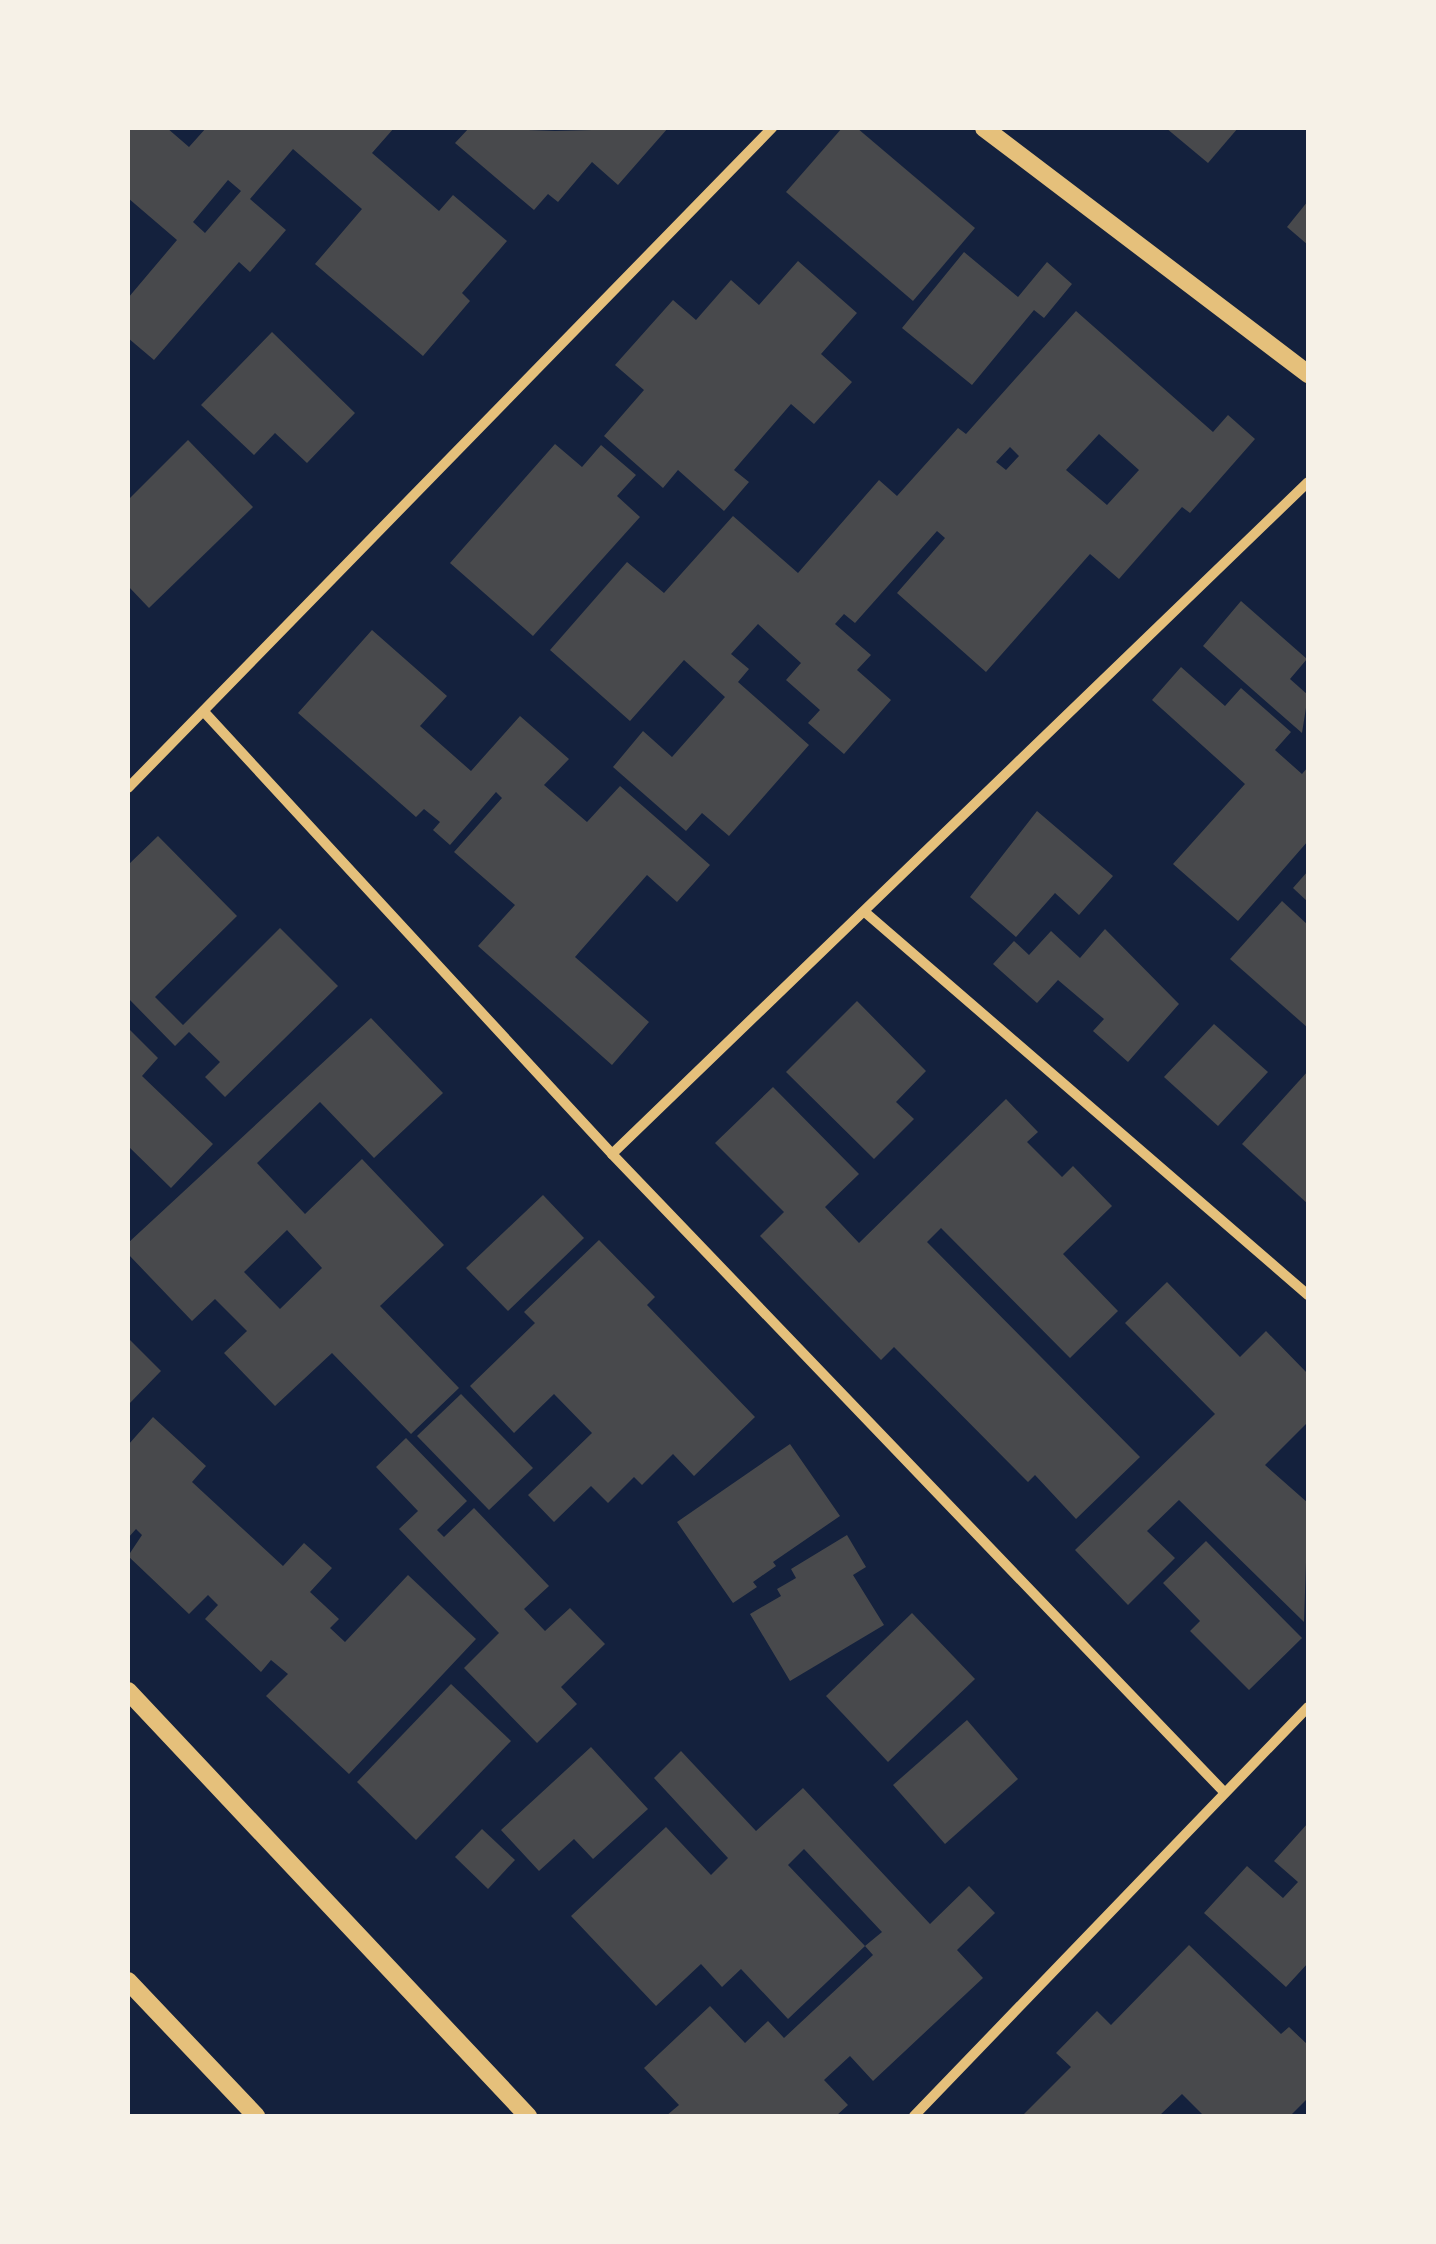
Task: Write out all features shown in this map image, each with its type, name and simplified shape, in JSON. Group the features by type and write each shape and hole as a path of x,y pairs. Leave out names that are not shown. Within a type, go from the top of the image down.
{"street":[{"path":"128,788 206,714 772,128"},
{"path":"984,128 1308,374"},
{"path":"612,1154 866,913 1308,482"},
{"path":"206,714 612,1154 1225,1793"},
{"path":"866,913 1308,1295"},
{"path":"128,1691 528,2116"},
{"path":"914,2116 1308,1706"},
{"path":"128,1981 256,2116"}],"building":[{"path":"128,128 167,128 189,147 206,128 394,128 372,153 439,211 453,195 507,241 462,293 470,301 423,356 315,264 362,209 293,149 250,199 286,230 250,272 239,262 154,360 128,338 128,298 177,240 128,198","holes":["228,180 241,191 205,233 193,222"]},
{"path":"469,128 668,128 618,185 592,162 558,202 548,194 534,210 455,143"},
{"path":"842,128 857,128 975,228 913,301 786,192"},
{"path":"1166,128 1238,128 1208,163"},
{"path":"1308,201 1308,245 1287,227"},
{"path":"964,252 1018,297 1047,262 1072,284 1044,318 1034,310 972,385 902,328"},
{"path":"798,261 857,313 821,354 852,382 814,424 791,404 734,470 749,482 724,511 678,470 663,488 604,436 644,390 615,365 673,300 696,320 731,280 759,305"},
{"path":"1076,311 1213,432 1228,415 1255,439 1190,513 1182,507 1119,579 1090,554 986,672 897,593 945,538 937,531 855,623 844,614 835,624 871,655 857,670 891,700 844,754 808,723 820,710 786,680 801,663 758,624 731,654 749,669 738,682 809,745 729,836 702,813 686,831 613,767 643,731 672,757 725,697 684,660 630,721 550,650 627,562 664,593 733,516 798,573 879,480 897,496 958,428 966,434","holes":["1099,434 1139,470 1107,505 1066,470","1010,447 1019,456 1006,470 996,462"]},
{"path":"272,332 355,413 307,463 275,433 254,455 201,405"},
{"path":"188,440 253,507 149,608 128,586 128,500"},
{"path":"555,444 582,467 601,445 636,475 617,496 640,517 533,636 450,563"},
{"path":"1241,601 1307,659 1290,679 1308,695 1302,733 1203,646"},
{"path":"372,630 447,696 420,726 471,771 520,716 569,759 544,785 587,822 620,786 710,865 677,902 647,875 575,957 649,1022 612,1065 478,946 515,905 454,852 502,798 496,792 450,845 433,830 440,822 424,809 416,817 298,713"},
{"path":"1181,667 1225,706 1241,688 1291,732 1275,750 1302,774 1308,767 1308,841 1238,921 1173,864 1245,784 1152,700"},
{"path":"1037,811 1113,876 1079,915 1055,893 1016,937 970,897"},
{"path":"158,836 237,916 155,997 183,1025 280,928 338,986 225,1097 205,1077 220,1062 189,1032 175,1046 128,998 128,865"},
{"path":"1308,871 1308,902 1293,888"},
{"path":"1282,901 1308,925 1308,1028 1230,959"},
{"path":"1105,929 1179,1004 1128,1062 1093,1031 1104,1019 1058,980 1037,1003 993,964 1014,941 1029,955 1051,931 1080,958"},
{"path":"857,1001 926,1071 896,1102 914,1119 874,1159 786,1072"},
{"path":"371,1018 443,1093 374,1158 320,1102 257,1163 305,1214 362,1159 444,1245 380,1306 459,1388 411,1434 332,1353 275,1406 224,1353 247,1331 215,1299 192,1321 128,1254 128,1243","holes":["287,1230 322,1268 280,1309 244,1272"]},
{"path":"1214,1024 1268,1072 1218,1126 1164,1077"},
{"path":"128,1028 158,1058 142,1076 213,1144 171,1188 128,1146"},
{"path":"1308,1071 1308,1204 1242,1144"},
{"path":"773,1087 859,1174 825,1207 859,1243 1006,1099 1038,1132 1027,1142 1062,1177 1073,1166 1112,1206 1063,1254 1118,1311 1070,1358 941,1228 927,1242 1140,1457 1076,1519 1035,1475 1028,1482 894,1347 881,1360 760,1236 784,1212 715,1143"},
{"path":"543,1195 584,1238 508,1311 466,1268"},
{"path":"599,1240 655,1297 647,1305 755,1417 694,1476 673,1454 642,1485 634,1477 608,1503 591,1486 554,1522 528,1495 592,1433 554,1394 514,1433 470,1386 535,1323 524,1312"},
{"path":"1167,1282 1240,1357 1266,1331 1308,1374 1308,1422 1265,1465 1308,1503 1304,1622 1179,1500 1147,1531 1175,1558 1128,1605 1075,1550 1215,1414 1125,1323"},
{"path":"128,1338 161,1371 128,1405"},
{"path":"461,1394 533,1468 489,1510 417,1436"},
{"path":"153,1417 206,1466 192,1482 283,1566 304,1543 332,1568 310,1592 339,1619 330,1628 345,1642 408,1575 476,1639 349,1774 266,1696 288,1674 271,1660 261,1672 205,1619 218,1605 208,1595 189,1614 128,1556 142,1535 136,1529 128,1538 128,1445"},
{"path":"406,1438 467,1501 437,1530 444,1537 474,1508 549,1586 524,1609 545,1631 570,1608 605,1644 561,1687 577,1704 537,1743 464,1668 499,1633 399,1529 418,1511 376,1467"},
{"path":"790,1444 840,1516 773,1562 776,1566 753,1582 757,1587 733,1603 677,1522"},
{"path":"847,1535 866,1567 853,1575 884,1625 790,1681 750,1614 781,1596 777,1589 796,1578 791,1569"},
{"path":"1206,1541 1302,1638 1249,1690 1190,1631 1200,1621 1163,1583"},
{"path":"912,1613 975,1679 888,1762 826,1696"},
{"path":"451,1684 511,1741 416,1840 357,1782"},
{"path":"967,1720 1018,1779 945,1844 893,1785"},
{"path":"591,1747 648,1809 593,1859 574,1839 539,1871 501,1830"},
{"path":"681,1751 756,1831 803,1788 930,1924 969,1886 995,1913 957,1950 983,1978 873,2081 850,2056 824,2080 848,2105 836,2116 666,2116 679,2105 644,2068 710,2006 745,2043 768,2021 784,2038 873,1955 865,1946 788,2019 741,1969 722,1987 701,1964 656,2006 571,1916 666,1827 711,1875 728,1858 654,1778","holes":["804,1849 882,1932 865,1946 788,1865"]},
{"path":"1308,1823 1308,1963 1286,1987 1204,1913 1247,1866 1283,1898 1298,1882 1274,1861"},
{"path":"482,1829 515,1860 488,1889 455,1857"},
{"path":"1189,1945 1281,2034 1289,2027 1308,2045 1308,2098 1290,2116 1202,2114 1182,2094 1159,2116 1022,2116 1071,2067 1056,2053 1097,2011 1111,2025"}]}
